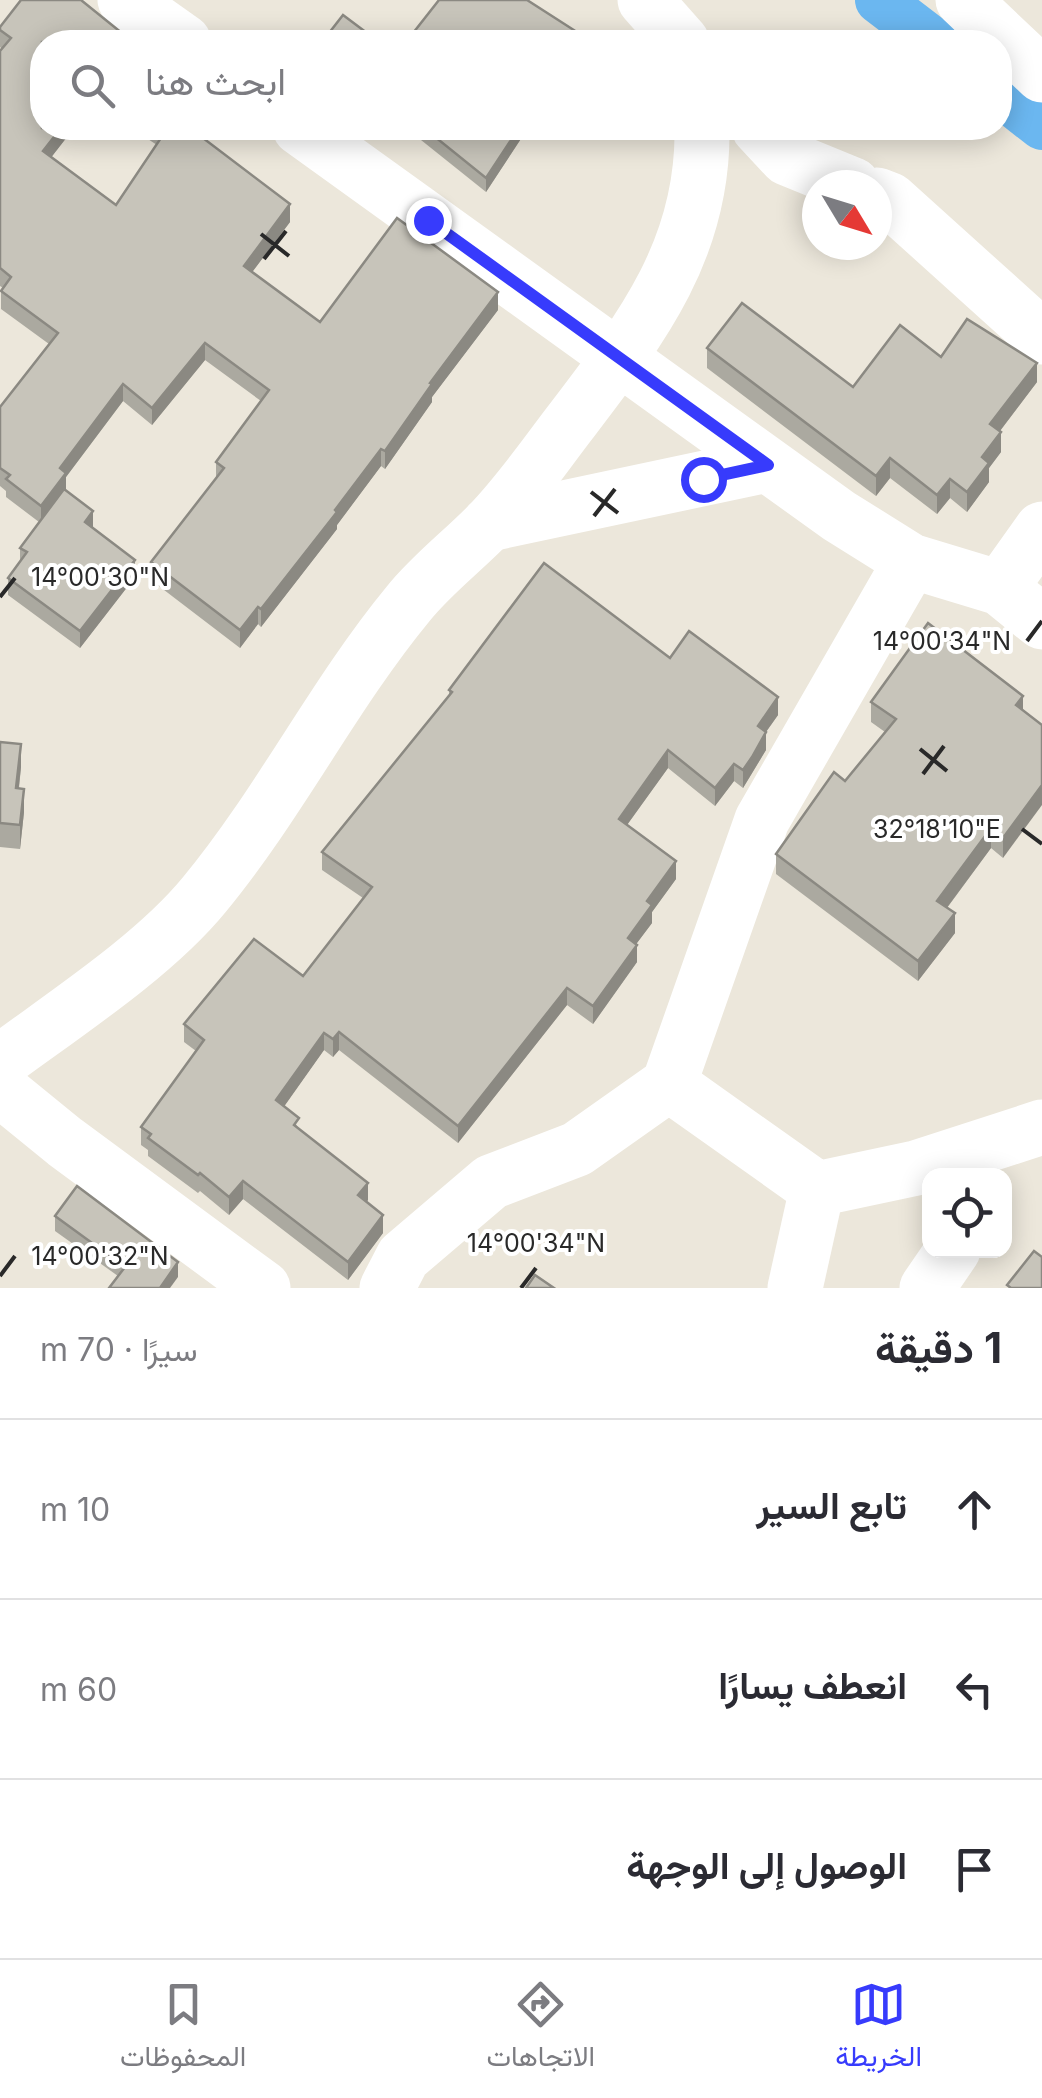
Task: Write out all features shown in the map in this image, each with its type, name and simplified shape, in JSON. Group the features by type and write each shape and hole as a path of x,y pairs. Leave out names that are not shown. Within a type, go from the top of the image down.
{"street":[{"path":"126,0 167,30"},
{"path":"645,0 671,30"},
{"path":"962,0 994,30"},
{"path":"1012,47 1042,75"},
{"path":"316,140 839,516 911,561 1000,588 1042,622"},
{"path":"0,1062 177,925 205,894 280,792 350,681 394,622 529,479 618,360 660,296 677,260 702,174 702,140"},
{"path":"770,140 787,158 816,170"},
{"path":"892,202 1042,337"},
{"path":"489,524 768,465"},
{"path":"1000,588 1042,531"},
{"path":"388,1288 403,1257 491,1182 576,1149 669,1084 762,820 911,561"},
{"path":"669,1084 817,1189 916,1168 1042,1127"},
{"path":"0,1089 264,1288"},
{"path":"1012,1168 1042,1127"},
{"path":"795,1288 817,1189"},
{"path":"927,1288 948,1258"}],"building":[{"path":"21,0 81,0 118,30 30,30 30,140 52,140 43,151 116,205 160,140 206,140 290,204 244,266 320,322 397,218 498,292 385,451 381,449 337,512 240,630 151,562 224,468 216,462 269,390 205,343 152,408 123,384 60,468 66,473 41,506 6,479 10,475 0,468 0,407 58,333 1,291 11,277 0,268 0,51 11,38 0,27"},
{"path":"439,0 527,0 574,30 415,30"},
{"path":"343,15 363,30 331,30"},
{"path":"439,140 511,140 486,178"},
{"path":"742,303 853,387 900,325 941,357 967,319 1037,363 990,424 1001,432 982,457 989,463 967,492 950,479 937,495 890,458 876,476 707,348"},
{"path":"64,489 93,511 85,522 135,560 80,631 8,578 27,552 20,548"},
{"path":"544,563 670,658 689,631 778,697 758,726 766,732 743,770 734,764 715,788 668,750 619,819 676,861 647,901 652,905 628,938 637,945 593,1006 567,988 458,1126 339,1032 333,1039 324,1033 276,1100 299,1118 294,1125 368,1183 358,1195 383,1215 348,1262 243,1181 229,1197 148,1138 151,1134 141,1127 204,1040 184,1024 254,939 303,976 372,887 322,852 452,692 449,690"},
{"path":"928,623 1023,696 1016,705 1042,725 1042,785 1003,838 991,828 937,901 955,913 918,961 776,854 834,772 845,781 896,719 871,702"},
{"path":"0,742 21,744 16,788 24,789 20,825 0,823"},
{"path":"77,1186 178,1262 160,1288 109,1288 125,1267 55,1216"},
{"path":"1034,1251 1042,1257 1042,1288 1011,1288 1007,1285"},
{"path":"535,1275 554,1288 526,1288"}],"waterway":[{"path":"879,0 918,30"},
{"path":"1012,102 1042,126"}],"route":[{"path":"428,220 768,465 703,479"}]}
